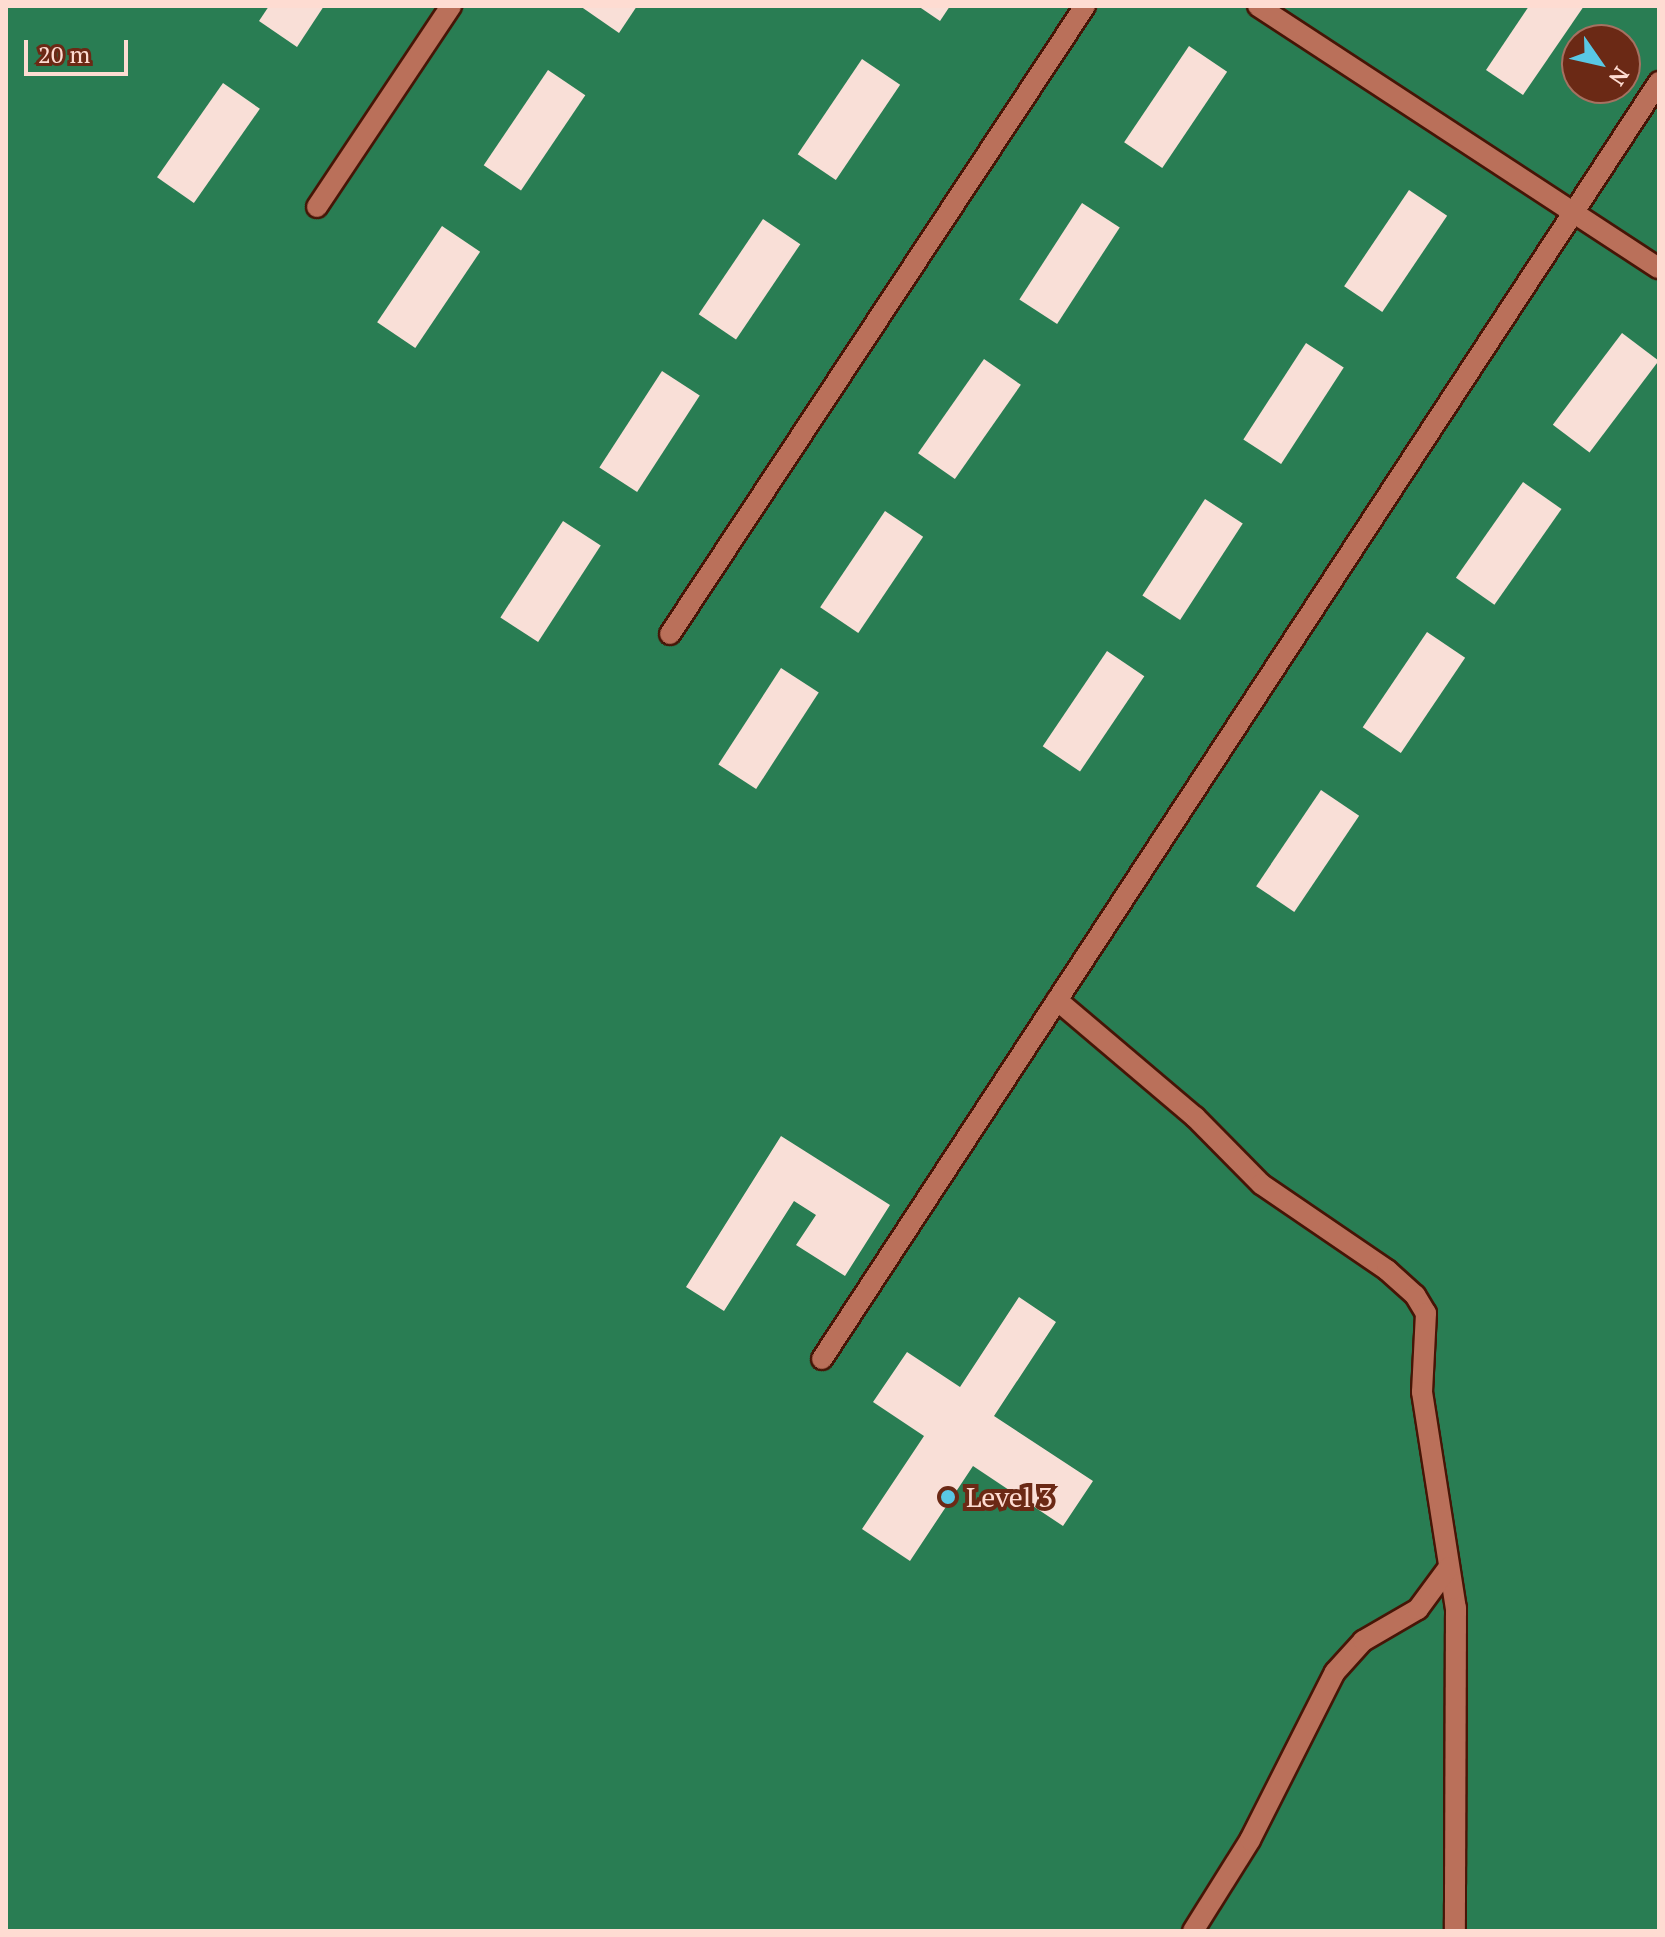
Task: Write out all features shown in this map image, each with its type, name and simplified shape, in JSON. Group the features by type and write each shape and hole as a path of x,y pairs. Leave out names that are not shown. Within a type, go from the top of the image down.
{"street":[{"path":"317,207 451,6"},
{"path":"670,634 1085,6"},
{"path":"1258,6 1659,268"},
{"path":"822,1359 1659,82"},
{"path":"1057,1000 1195,1117 1261,1184 1415,1295 1426,1313 1422,1392 1456,1608 1455,1931"},
{"path":"1193,1931 1250,1840 1335,1672 1363,1641 1418,1609 1449,1567"}],"green space":[{"path":"6,6 1659,6 1659,1931 6,1931"}],"building":[{"path":"269,6 324,6 297,47 259,21"},
{"path":"580,6 637,6 619,33"},
{"path":"918,6 950,6 940,21"},
{"path":"1529,6 1584,6 1572,24 1561,24 1561,40 1523,95 1486,70"},
{"path":"1189,46 1227,72 1162,168 1124,142"},
{"path":"862,59 900,85 836,180 798,154"},
{"path":"548,70 585,95 521,191 484,165"},
{"path":"223,83 260,109 194,203 157,177"},
{"path":"1409,190 1447,216 1382,312 1344,286"},
{"path":"1082,203 1120,228 1057,324 1019,299"},
{"path":"763,219 800,244 736,340 699,314"},
{"path":"442,226 480,252 415,348 377,322"},
{"path":"1622,333 1659,361 1590,453 1553,425"},
{"path":"1306,343 1344,368 1281,464 1243,439"},
{"path":"984,359 1021,385 955,479 918,453"},
{"path":"662,371 700,396 637,492 599,467"},
{"path":"1523,482 1562,509 1494,605 1456,578"},
{"path":"1205,499 1243,524 1180,620 1142,595"},
{"path":"885,511 923,537 858,633 820,607"},
{"path":"563,521 601,546 538,642 500,617"},
{"path":"1427,632 1465,658 1401,753 1363,727"},
{"path":"1107,651 1144,676 1080,772 1043,746"},
{"path":"781,668 819,693 756,789 718,764"},
{"path":"1321,790 1359,816 1294,912 1256,886"},
{"path":"781,1136 890,1205 845,1276 796,1245 816,1215 794,1201 724,1311 686,1287"},
{"path":"1019,1297 1056,1322 994,1416 1093,1481 1063,1526 973,1466 910,1561 862,1529 924,1436 873,1402 907,1352 960,1387"}],"place":[{"name":"Level 3","path":"948,1497"}]}
